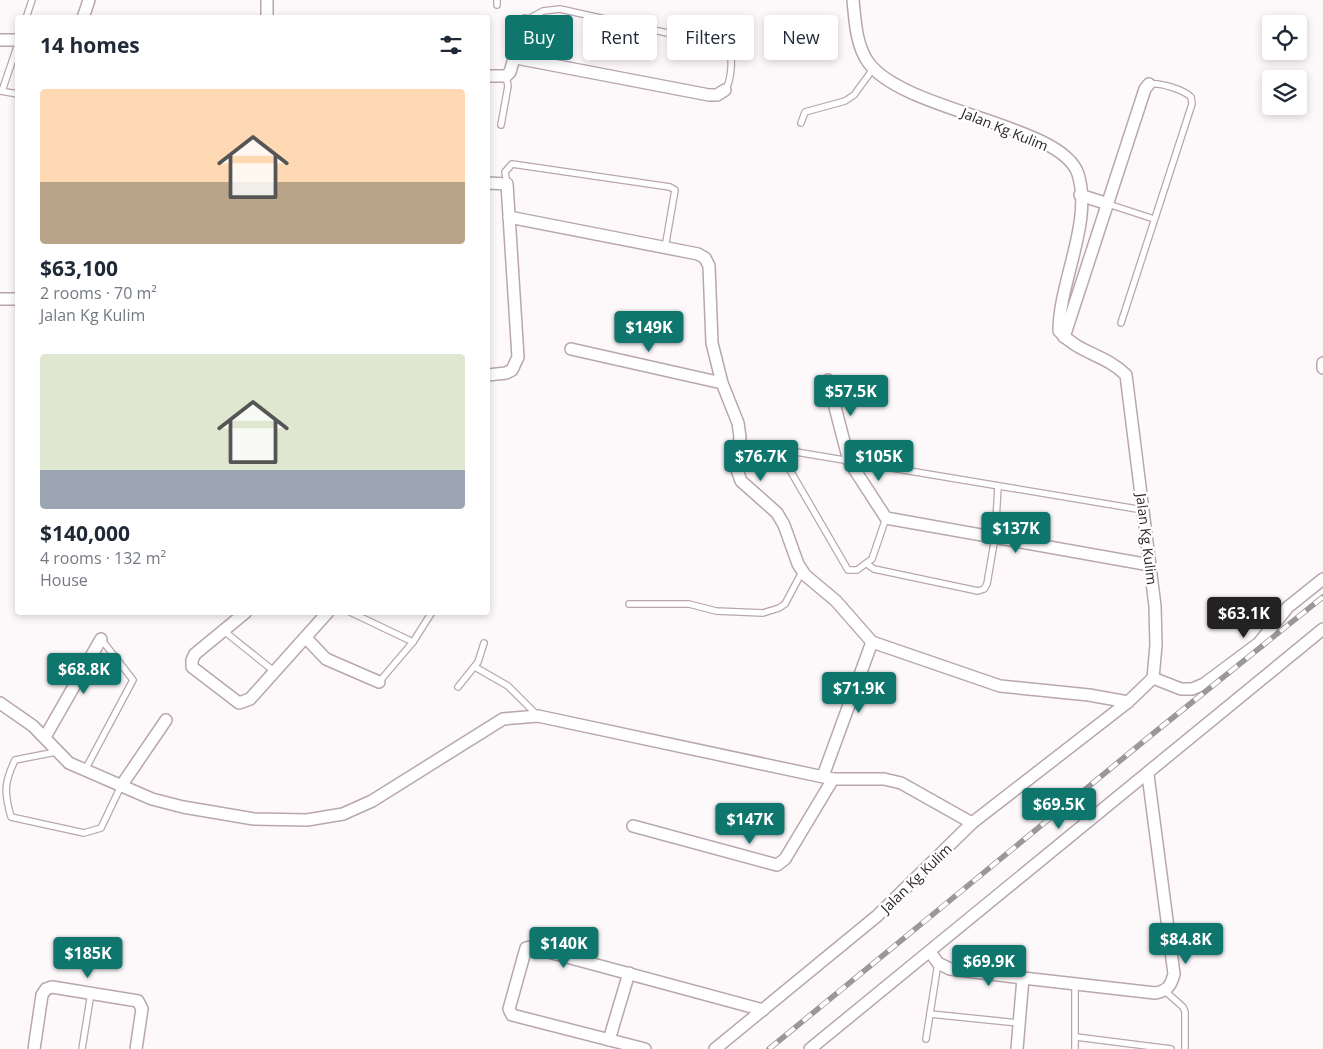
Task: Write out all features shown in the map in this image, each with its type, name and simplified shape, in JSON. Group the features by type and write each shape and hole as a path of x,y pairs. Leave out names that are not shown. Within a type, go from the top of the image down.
{"street":[{"path":"84,15 89,0"},
{"path":"266,15 267,0"},
{"name":"Jalan Kg Kulim","path":"715,1049 878,916 972,823 1128,702 1153,678 1156,645 1155,606 1126,375 1115,364 1085,352 1064,337 1059,331 1059,314 1079,226 1080,195 1078,174 1067,156 1039,141 909,91 894,84 873,69 862,48 855,19 853,0"},
{"path":"0,40 15,42"},
{"path":"490,76 506,76 515,60"},
{"path":"526,60 710,95 717,95 725,90"},
{"path":"1064,337 1145,89 1149,84"},
{"path":"490,183 506,184 518,357 512,370 506,373 490,375"},
{"path":"1080,195 1108,204"},
{"path":"509,218 698,254 705,258 709,266 712,343 722,383 738,423 740,437 736,467 741,482 776,513 784,524 802,570 836,601 872,642 1000,686 1089,695 1128,702"},
{"path":"0,299 15,300"},
{"path":"571,349 722,383"},
{"path":"1323,363 1323,368"},
{"path":"828,380 849,461 886,518 1150,565"},
{"path":"1153,678 1182,689 1192,689 1204,684 1259,643 1288,607 1323,579"},
{"path":"243,615 195,654 192,660 192,667 239,703 250,699 325,615"},
{"path":"810,1049 1148,775 1323,629"},
{"path":"306,638 326,659 378,682"},
{"path":"45,738 101,639"},
{"path":"633,826 777,865 785,859 828,777 872,642"},
{"path":"0,703 33,726 56,752 69,763 152,800 254,819 307,820 343,814 372,801 503,719 538,716 828,777 884,780 901,783 972,823"},
{"path":"121,786 166,720"},
{"path":"930,952 938,963 950,969 1155,993 1165,991 1172,984 1174,974 1148,775"},
{"path":"645,1049 515,1016 510,1012 509,1009 526,948 530,947 763,1010"},
{"path":"609,1040 629,973"},
{"path":"1017,1049 1023,978"},
{"path":"34,1049 42,995 46,989 52,987 135,1000 141,1003 142,1009 136,1049"}],"lane":[{"path":"27,15 32,0"},
{"path":"537,15 560,9 721,46 729,52 731,57 729,84 725,90"},
{"path":"15,51 1,91 15,93"},
{"path":"801,123 805,112 845,100 854,95 873,69"},
{"path":"501,124 508,86 506,76"},
{"path":"1121,323 1192,101 1186,93 1156,84 1149,84"},
{"path":"506,184 505,172 512,164 670,187 675,190 665,248"},
{"path":"1108,204 1154,219"},
{"path":"886,518 872,559 854,572 846,567 786,460 791,452 1143,510"},
{"path":"867,564 874,569 981,591 987,584 995,537 998,487"},
{"path":"629,604 689,604 716,612 763,613 785,604 802,570"},
{"path":"356,615 413,642"},
{"path":"378,682 413,642 430,615"},
{"path":"224,631 275,672"},
{"path":"85,770 132,680 101,639"},
{"path":"458,687 475,667 484,643"},
{"path":"475,667 508,686 538,716"},
{"path":"56,752 15,760 6,779 5,797 10,816 84,833 101,828 121,786"},
{"path":"926,1039 938,963"},
{"path":"1075,984 1075,1049"},
{"path":"1165,991 1184,1009 1185,1049"},
{"path":"82,1049 91,993"},
{"path":"930,1014 1019,1023"},
{"path":"1076,1037 1171,1049"}],"railway":[{"path":"769,1049 1155,732 1323,597"}]}
